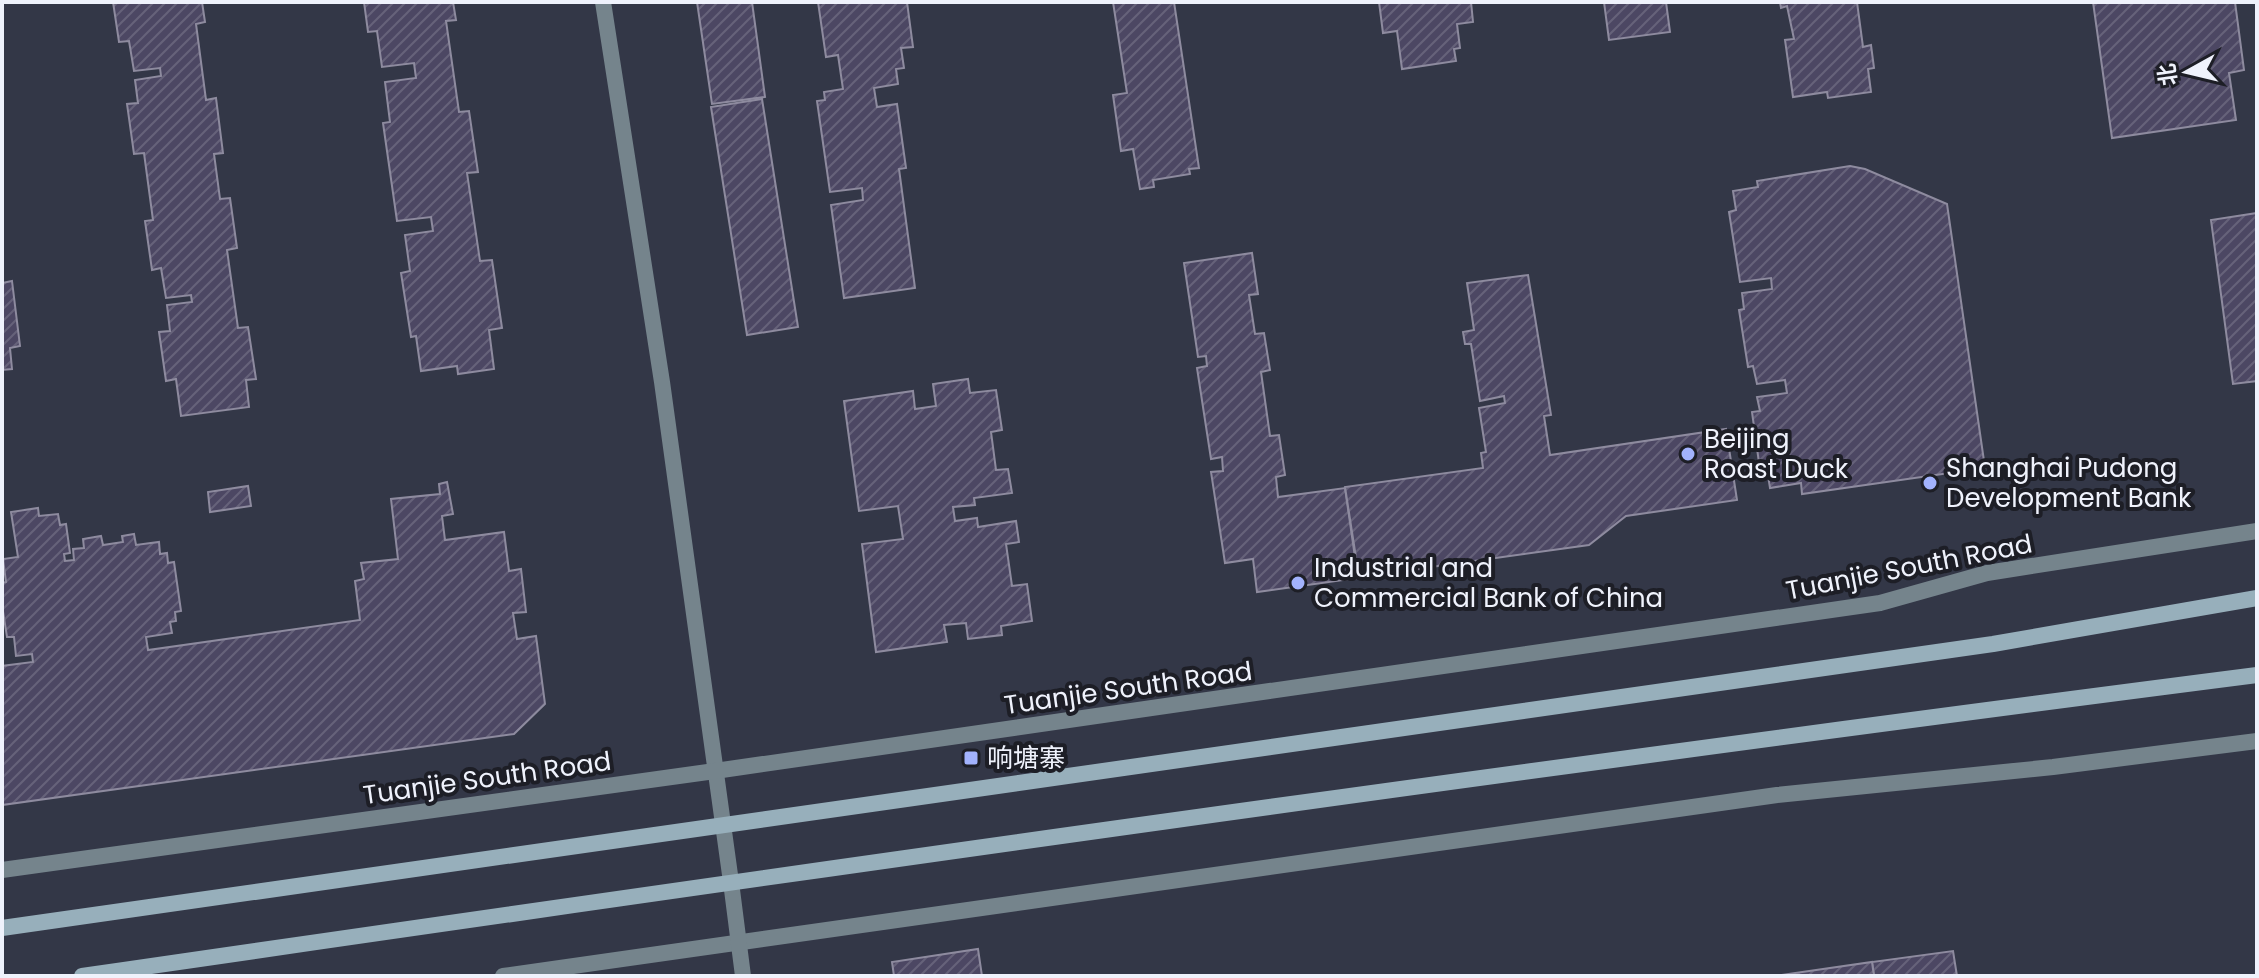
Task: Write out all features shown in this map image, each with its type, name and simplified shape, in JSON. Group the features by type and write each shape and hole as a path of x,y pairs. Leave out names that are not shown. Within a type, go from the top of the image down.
{"main road":[{"path":"2,928 1993,644 2257,598"},
{"path":"82,976 731,882 1902,720 2257,675"}],"street":[{"path":"603,2 662,382 743,976"},
{"name":"Tuanjie South Road","path":"2,870 1880,603 1987,573 2257,531"},
{"path":"503,976 1777,795 2053,767 2257,741"}],"building":[{"path":"113,2 202,2 205,22 196,24 206,100 216,98 223,153 214,154 220,199 230,198 237,248 227,250 238,328 248,327 256,379 246,380 249,407 181,416 176,379 166,381 159,332 170,331 167,305 192,302 191,295 166,298 161,268 152,270 145,221 153,220 144,153 134,154 127,104 138,103 135,80 161,76 160,68 134,71 129,41 119,42"},
{"path":"364,2 453,2 456,20 446,21 459,112 469,111 478,172 467,173 480,261 492,260 502,328 489,330 494,369 458,374 457,366 421,371 416,336 411,337 401,273 410,271 405,235 433,231 431,217 397,221 383,123 390,122 385,82 416,78 414,63 382,67 377,31 368,32"},
{"path":"697,2 752,2 765,97 712,104"},
{"path":"818,2 907,2 913,47 901,48 904,68 896,69 898,84 874,88 877,107 897,104 906,168 899,169 915,288 844,298 831,205 863,200 862,188 830,192 817,101 825,100 824,92 843,89 838,55 826,57"},
{"path":"1113,2 1174,2 1199,168 1189,169 1190,174 1153,180 1154,187 1140,189 1133,149 1121,151 1113,95 1127,93"},
{"path":"1379,2 1471,2 1473,22 1457,24 1460,48 1454,49 1456,61 1402,69 1397,31 1383,33"},
{"path":"1604,2 1666,2 1670,32 1609,40"},
{"path":"1780,2 1857,2 1863,47 1871,45 1874,68 1868,69 1871,92 1828,98 1827,92 1793,97 1785,40 1794,39 1787,6 1781,8"},
{"path":"2093,2 2235,2 2244,70 2229,73 2236,120 2112,138"},
{"path":"762,99 798,327 747,335 711,107"},
{"path":"1850,166 1865,169 1947,204 1985,468 1802,494 1801,483 1770,488 1767,469 1760,470 1752,412 1760,411 1757,397 1787,393 1785,380 1757,384 1753,366 1748,367 1739,310 1744,309 1742,293 1772,289 1771,278 1740,282 1729,212 1736,210 1733,191 1758,187 1757,181"},
{"path":"2257,213 2257,381 2233,384 2211,220"},
{"path":"1252,253 1258,294 1249,295 1255,334 1264,333 1270,370 1261,372 1270,436 1279,435 1285,475 1276,477 1278,497 1345,488 1358,578 1257,592 1253,559 1225,563 1211,472 1223,471 1222,457 1211,459 1197,368 1207,366 1206,356 1198,357 1184,263"},
{"path":"1528,275 1551,415 1544,416 1550,455 1726,429 1737,500 1626,516 1589,545 1359,577 1345,487 1483,468 1481,453 1486,452 1479,408 1505,403 1504,396 1480,401 1471,344 1465,344 1463,332 1474,330 1467,283"},
{"path":"12,281 20,346 10,348 12,369 2,370 2,283"},
{"path":"968,379 970,393 996,390 1002,430 991,432 996,470 1008,469 1012,493 974,498 975,505 953,507 955,521 977,518 978,527 1016,521 1019,542 1006,544 1012,586 1027,584 1032,621 1001,626 1002,635 968,639 966,623 944,625 947,642 876,652 862,544 903,539 898,506 859,511 844,401 913,391 915,409 936,406 933,384"},
{"path":"447,482 453,514 442,516 445,540 504,532 509,571 521,569 526,612 513,613 517,639 536,636 545,704 514,734 2,805 2,666 33,662 32,654 16,656 14,637 7,637 2,605 2,583 6,582 3,559 18,557 11,512 38,508 39,516 58,514 60,525 66,524 70,553 64,554 65,561 74,560 73,549 84,548 83,539 101,536 103,545 123,542 122,536 134,534 136,545 159,542 160,554 167,553 168,563 174,562 181,611 175,612 176,621 170,622 172,633 146,637 148,650 360,620 355,581 364,579 361,563 398,559 391,499 440,494 439,484"},
{"path":"248,486 251,506 210,512 208,492"},
{"path":"978,949 982,976 894,976 892,962"},
{"path":"1953,951 1957,976 1874,976 1872,962"},
{"path":"1872,962 1874,976 1774,976"}],"place":[{"name":"Beijing Roast Duck","path":"1688,454"},
{"name":"Shanghai Pudong Development Bank","path":"1930,483"},
{"name":"Industrial and Commercial Bank of China","path":"1298,583"},
{"name":"响塘寨","path":"971,758"}]}
